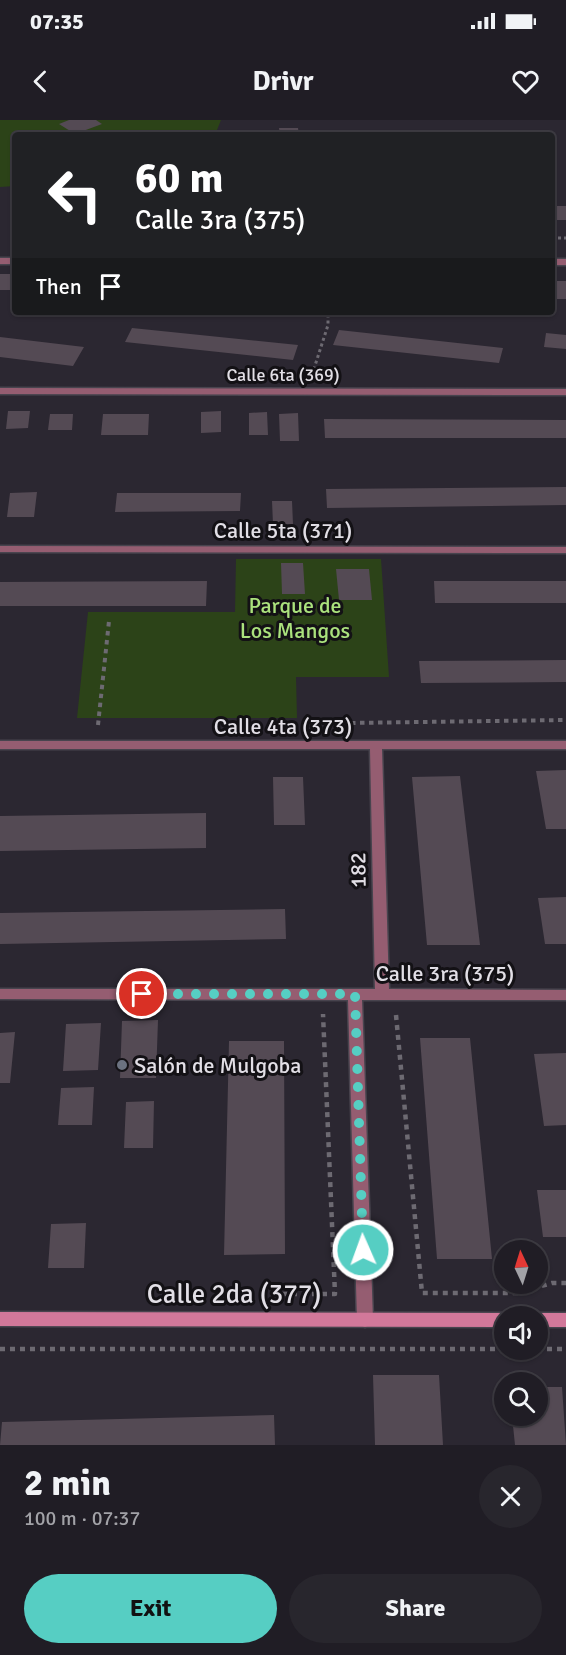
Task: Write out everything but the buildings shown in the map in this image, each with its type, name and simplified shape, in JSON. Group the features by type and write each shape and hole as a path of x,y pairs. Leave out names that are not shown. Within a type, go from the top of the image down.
{"street":[{"name":"Calle 6ta (369)","path":"0,392 566,392"},
{"name":"Calle 5ta (371)","path":"0,549 566,550"},
{"name":"Calle 4ta (373)","path":"0,745 566,745"},
{"name":"182","path":"376,745 382,994"},
{"name":"Calle 3ra (375)","path":"0,994 566,995"},
{"path":"355,994 365,1320"},
{"name":"Calle 2da (377)","path":"0,1319 494,1320"},
{"path":"548,1320 566,1320"}],"path":[{"path":"308,392 328,325 328,315"},
{"path":"96,745 109,621"},
{"path":"263,1294 335,1294 323,1012 311,1012"},
{"path":"407,1013 396,1013 422,1293 517,1293 552,1283 566,1283"},
{"path":"0,1349 494,1349"},
{"path":"548,1349 566,1349"}],"green space":[{"path":"0,120 221,120 216,132 12,132 12,186 0,187"},
{"name":"Parque de Los Mangos","path":"236,559 381,559 389,677 296,677 297,718 77,718 88,612 235,612"}],"place":[{"name":"Salón de Mulgoba","path":"122,1065"}],"route":[{"path":"142,994 355,994 363,1250"}]}
